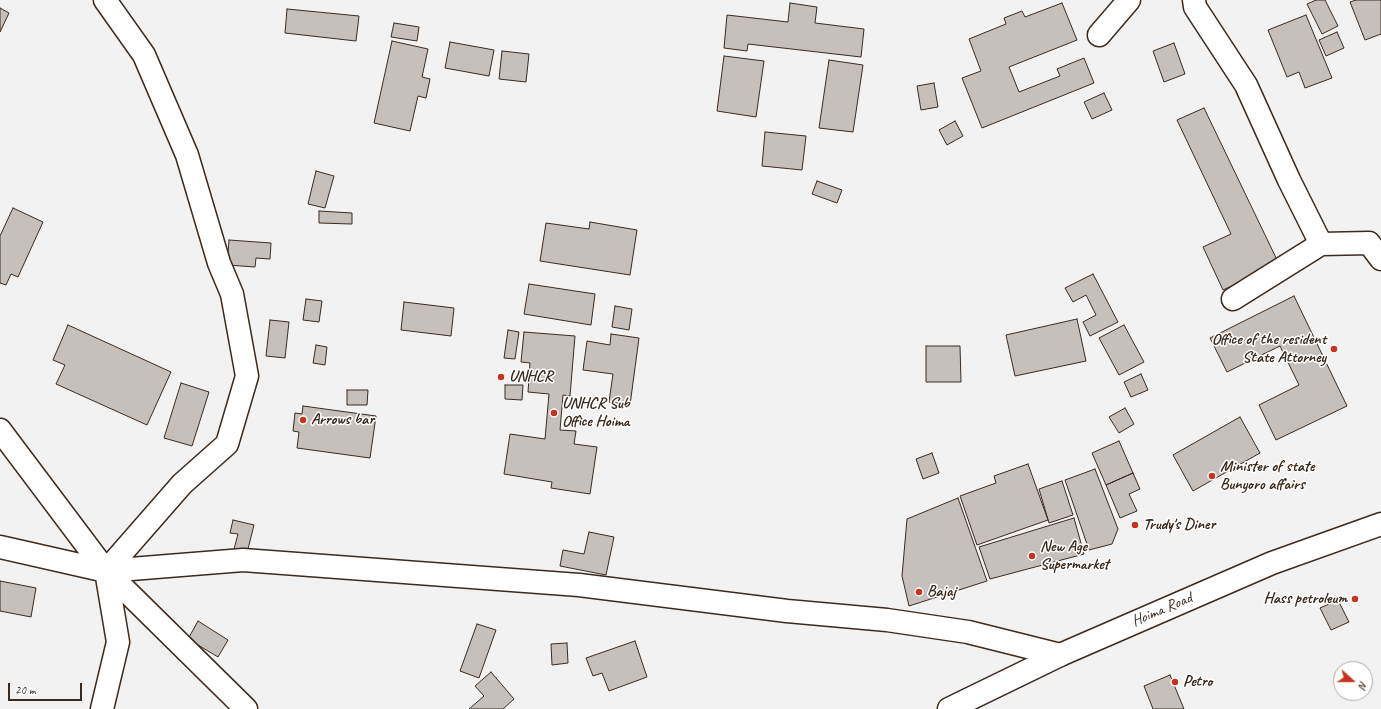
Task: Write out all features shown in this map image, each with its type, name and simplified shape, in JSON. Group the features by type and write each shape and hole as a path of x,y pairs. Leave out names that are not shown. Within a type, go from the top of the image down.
{"street":[{"path":"104,0 144,55 187,155 219,263 232,294 247,376 227,444 182,484 106,570"},
{"path":"1099,35 1129,0"},
{"path":"1194,0 1195,7 1246,85 1289,180 1321,244"},
{"path":"1233,299 1321,244 1369,243 1381,259"},
{"path":"0,430 106,570 246,709"},
{"name":"Hoima Road","path":"949,709 1060,655 1272,563 1381,524"},
{"path":"0,547 106,570 243,560 579,584 787,611 887,620 968,632 1060,655"},
{"path":"102,709 118,642 106,570"}],"building":[{"path":"1316,0 1325,0 1338,26 1322,34 1307,4"},
{"path":"1356,0 1381,0 1381,34 1365,40 1350,2"},
{"path":"790,3 817,7 815,23 864,29 861,57 748,44 747,51 724,48 727,15 788,22"},
{"path":"1062,3 1077,40 1009,67 1019,92 1060,76 1057,69 1084,58 1094,83 982,128 962,78 981,71 969,39 1006,24 1004,18 1022,11 1025,17"},
{"path":"0,8 9,13 0,32"},
{"path":"287,9 359,16 356,41 285,33"},
{"path":"1306,15 1332,78 1305,88 1299,72 1287,77 1268,30"},
{"path":"394,23 419,27 417,41 391,37"},
{"path":"1337,32 1344,48 1326,56 1319,40"},
{"path":"392,41 428,49 422,77 430,79 426,98 418,96 410,131 374,123"},
{"path":"450,42 494,50 489,76 445,68"},
{"path":"1174,43 1185,74 1164,82 1153,51"},
{"path":"502,51 529,54 526,82 499,79"},
{"path":"724,56 764,61 756,117 717,111"},
{"path":"829,60 863,65 853,132 819,128"},
{"path":"934,83 938,107 921,110 917,86"},
{"path":"1104,93 1112,110 1092,119 1084,102"},
{"path":"1204,108 1279,264 1223,290 1203,247 1231,234 1177,120"},
{"path":"955,121 963,136 947,145 939,130"},
{"path":"765,132 806,136 802,170 762,166"},
{"path":"316,171 334,176 325,208 308,204"},
{"path":"817,181 842,190 837,203 812,194"},
{"path":"13,208 43,222 18,277 11,274 6,285 0,283 0,236"},
{"path":"319,211 352,213 352,224 319,223"},
{"path":"590,222 637,230 630,275 540,261 546,223 589,229"},
{"path":"229,240 271,243 270,259 256,258 255,267 227,265"},
{"path":"1093,274 1118,322 1090,336 1083,322 1096,315 1086,295 1073,302 1065,288"},
{"path":"529,284 595,294 591,325 524,314"},
{"path":"1294,296 1347,406 1276,440 1259,405 1299,385 1280,346 1227,372 1210,338"},
{"path":"306,299 322,301 319,322 303,320"},
{"path":"404,302 454,308 451,336 401,330"},
{"path":"615,306 632,309 629,330 612,327"},
{"path":"1077,319 1086,361 1015,376 1006,335"},
{"path":"270,320 289,322 285,358 266,356"},
{"path":"68,325 171,372 147,425 56,384 65,365 53,360"},
{"path":"1124,325 1144,362 1119,375 1099,338"},
{"path":"508,330 519,332 515,359 504,358"},
{"name":"UNHCR Sub Office Hoima","path":"524,332 575,336 570,396 563,395 560,430 576,431 574,444 597,447 590,494 551,488 552,482 504,474 510,434 545,439 549,394 528,392 530,363 521,362"},
{"path":"611,334 639,338 630,405 609,402 613,374 583,370 587,341 610,345"},
{"path":"316,345 327,347 325,365 313,363"},
{"path":"926,346 960,346 961,382 926,382"},
{"path":"1141,374 1148,390 1131,397 1124,382"},
{"path":"181,383 209,392 192,446 164,438"},
{"path":"505,385 523,385 522,400 505,399"},
{"path":"347,390 368,390 367,405 347,405"},
{"path":"303,406 376,416 370,458 297,448 299,432 293,431 295,413 302,414"},
{"path":"1125,408 1134,424 1119,433 1109,417"},
{"path":"1240,417 1260,453 1193,491 1173,455"},
{"path":"1119,441 1133,473 1106,485 1092,453"},
{"path":"932,453 939,473 923,479 916,459"},
{"path":"1028,464 1048,520 977,545 960,496 996,483 994,476"},
{"path":"1095,469 1118,529 1112,544 1089,550 1065,480"},
{"path":"1133,473 1140,489 1129,494 1137,511 1120,518 1106,485"},
{"path":"1062,481 1073,515 1049,523 1039,489"},
{"path":"958,498 987,581 909,606 902,576 907,519"},
{"path":"1074,518 1084,554 990,579 979,547"},
{"path":"233,520 254,525 246,557 233,553 238,534 230,533"},
{"path":"589,532 614,537 606,575 560,566 563,550 584,554"},
{"path":"0,581 36,588 31,617 0,611"},
{"path":"1338,600 1349,622 1331,630 1320,608"},
{"path":"198,621 228,640 218,657 188,639"},
{"path":"477,624 496,630 479,678 460,671"},
{"path":"635,641 647,677 609,691 602,673 593,676 586,658"},
{"path":"567,643 568,663 552,665 551,644"},
{"path":"491,672 514,699 503,709 469,709 484,696 475,686"},
{"path":"1170,675 1184,709 1153,709 1144,686"}],"place":[{"name":"Office of the resident State Attorney","path":"1334,349"},
{"name":"UNHCR","path":"501,377"},
{"name":"UNHCR Sub Office Hoima","path":"554,413"},
{"name":"Arrows bar","path":"303,420"},
{"name":"Minister of state Bunyoro affairs","path":"1212,476"},
{"name":"Trudy's Diner","path":"1135,525"},
{"name":"New Age Supermarket","path":"1032,556"},
{"name":"Bajaj","path":"919,592"},
{"name":"Hass petroleum","path":"1355,599"},
{"name":"Petro","path":"1175,682"}]}
